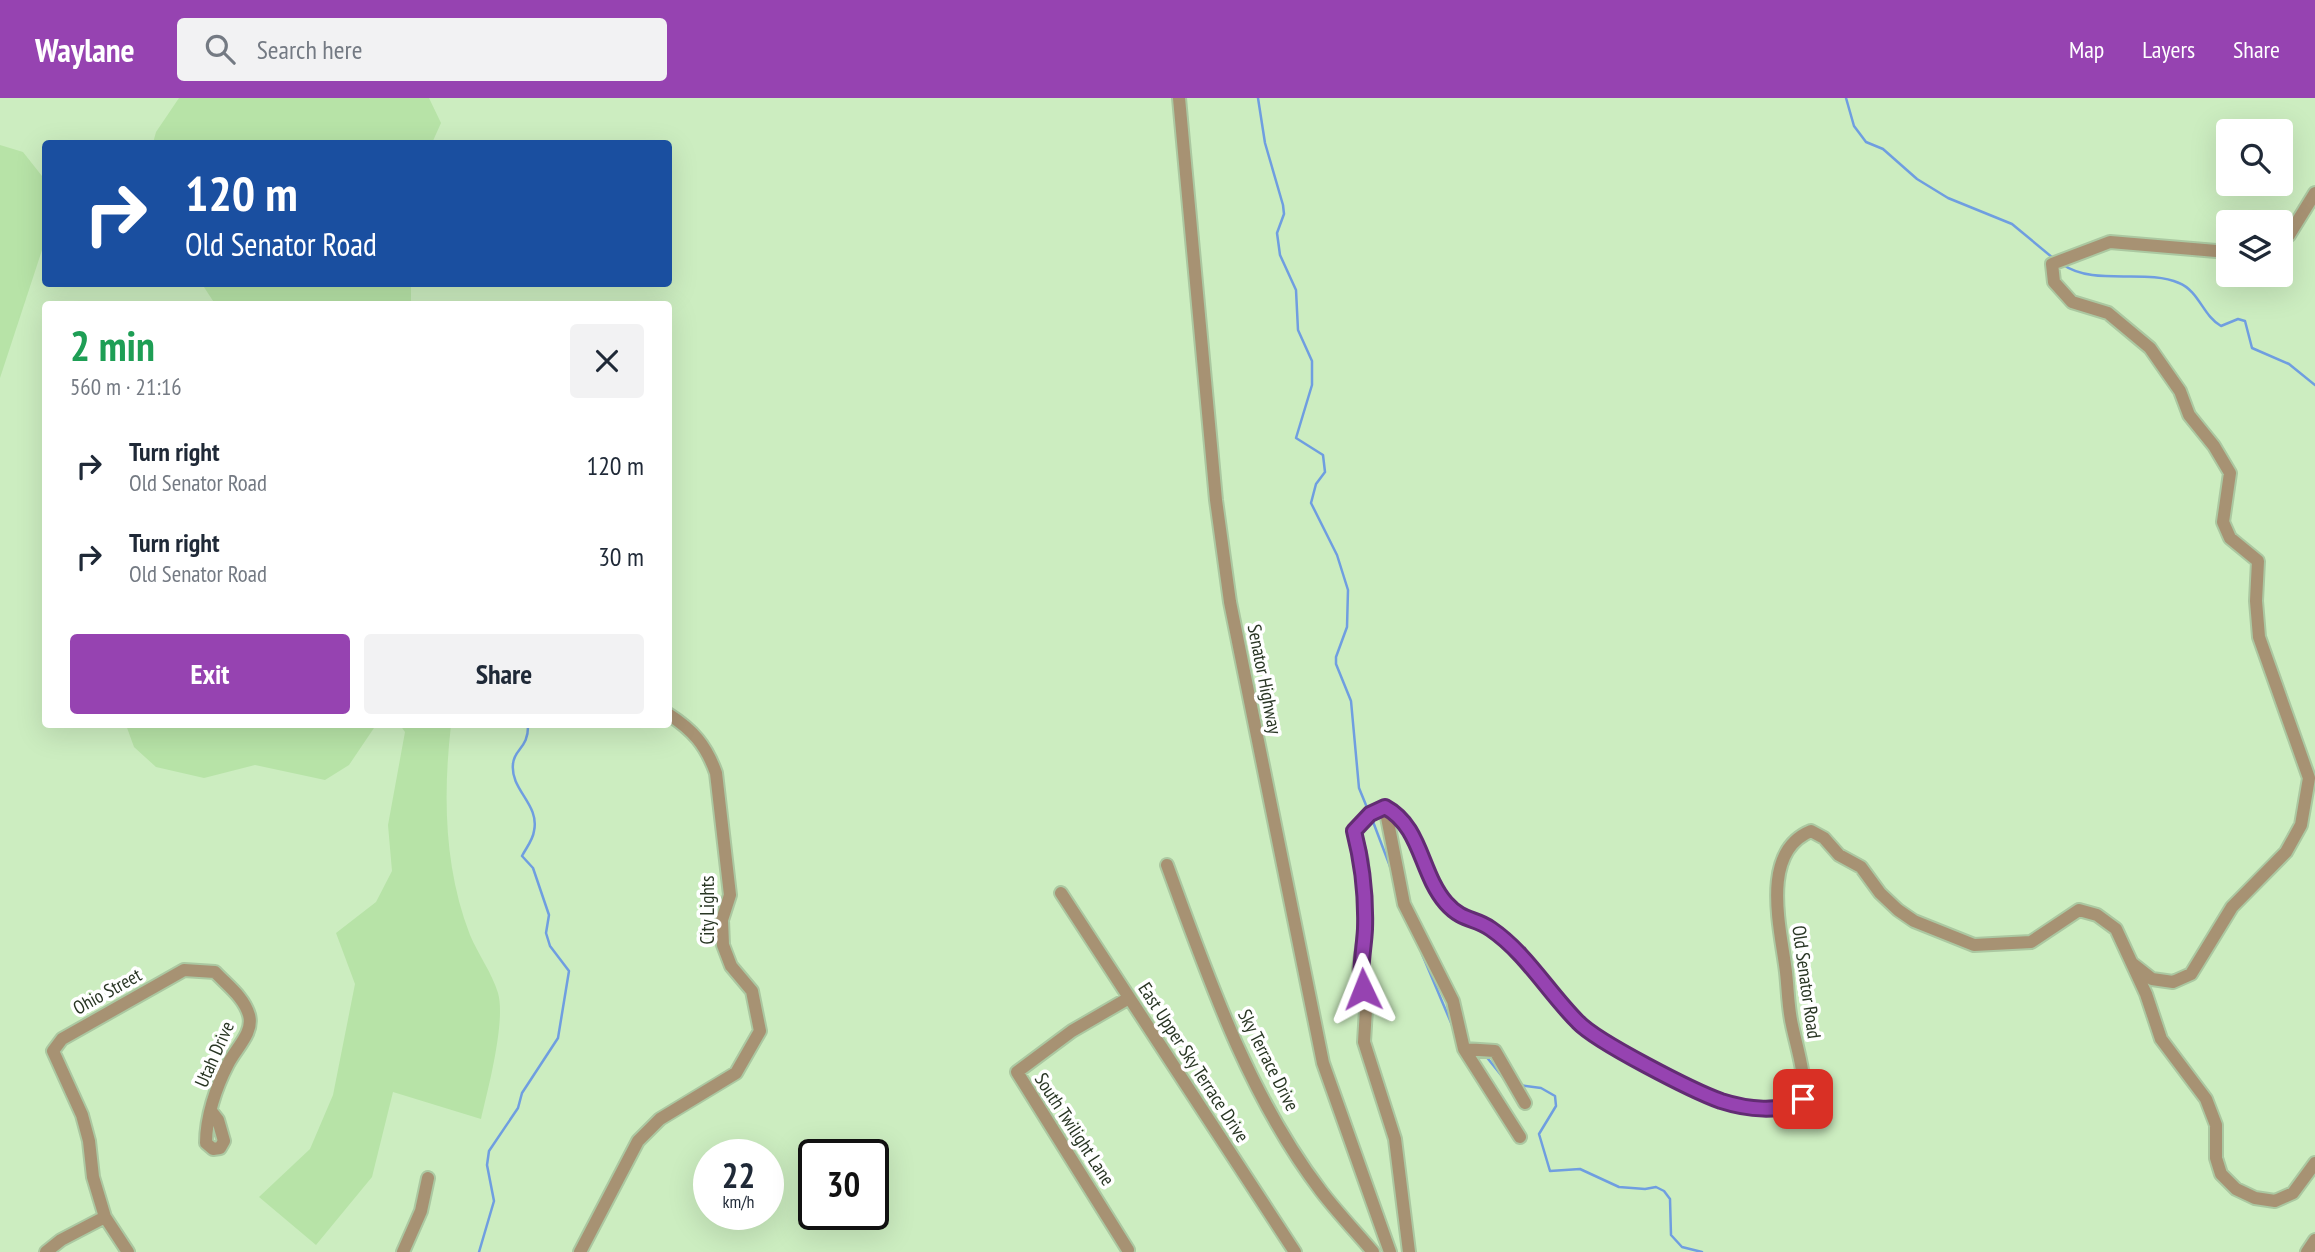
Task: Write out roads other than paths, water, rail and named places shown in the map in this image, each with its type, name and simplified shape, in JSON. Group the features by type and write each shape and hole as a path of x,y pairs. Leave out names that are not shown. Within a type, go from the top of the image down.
{"street":[{"name":"Senator Highway","path":"1180,98 1216,500 1230,602 1323,1063 1390,1252"},
{"path":"2293,229 2315,193"},
{"path":"2130,961 2152,979 2173,982 2190,974 2232,907 2286,852 2301,825 2309,778 2259,637 2258,561 2230,538 2223,522 2230,473 2214,446 2189,415 2180,391 2150,348 2108,313 2072,302 2054,282 2052,264 2110,242 2216,251"},
{"name":"City Lights","path":"580,1252 638,1141 660,1119 736,1073 760,1031 752,991 731,966 723,945 722,920 730,895 716,773 710,755 698,736 672,718"},
{"path":"1409,1252 1395,1139 1364,1042 1366,1009 1359,969 1365,928 1362,860 1354,831 1370,814 1385,807 1404,904 1453,1001 1464,1049 1520,1137"},
{"name":"Old Senator Road","path":"1385,807 1399,814 1411,829 1429,878 1445,902 1463,919 1490,928 1547,982 1579,1023 1644,1063 1721,1101 1782,1108 1803,1099 1805,1084 1791,1021 1775,894 1783,863 1798,836 1811,831 1824,838 1839,855 1861,867 1880,893 1914,920 1974,945 2031,942 2079,910 2097,915 2116,929 2146,994 2161,1039 2206,1098 2216,1125 2216,1158 2221,1174 2236,1189 2255,1198 2275,1201 2293,1193 2315,1163"},
{"name":"Sky Terrace Drive","path":"1167,864 1210,982 1261,1095 1320,1190 1373,1252"},
{"name":"East Upper Sky Terrace Drive","path":"1061,893 1295,1252"},
{"name":"Ohio Street","path":"105,1217 93,1177 89,1141 82,1115 53,1051 62,1039 184,970"},
{"name":"Utah Drive","path":"184,970 215,972 244,1002 250,1017 249,1030 228,1064 211,1111"},
{"name":"South Twilight Lane","path":"1128,1250 1017,1072 1072,1031 1129,998"},
{"path":"1464,1049 1495,1051 1525,1103"},
{"path":"403,1252 421,1211 428,1178"},
{"path":"46,1252 61,1240 105,1217 128,1252"},
{"path":"2307,1252 2315,1240"}],"waterway":[{"path":"1258,98 1265,143 1283,205 1284,214 1277,233 1280,255 1296,290 1298,330 1312,361 1312,385 1296,438 1323,455 1325,472 1316,484 1311,503 1337,555 1348,590 1347,627 1336,664 1351,701 1359,788 1368,810"},
{"path":"1846,98 1854,126 1866,142 1883,149 1917,179 1948,198 2012,224 2053,258"},
{"path":"2062,264 2089,275 2151,277 2179,283 2191,292 2215,322 2221,326 2238,319 2245,321 2252,348 2289,364 2315,385"},
{"path":"479,1252 494,1201 487,1165 489,1151 518,1108 522,1093 558,1038 569,971 550,946 546,933 549,915 533,868 522,856 532,838 535,821 516,782 513,764 526,739 528,728"},
{"path":"1372,819 1391,869"},
{"path":"1422,954 1452,1025"},
{"path":"1485,1055 1509,1085"},
{"path":"1519,1085 1541,1088 1555,1096 1556,1106 1539,1134 1550,1171 1580,1169 1619,1187 1656,1187 1664,1191 1670,1199 1671,1235 1682,1247 1702,1252"}]}
